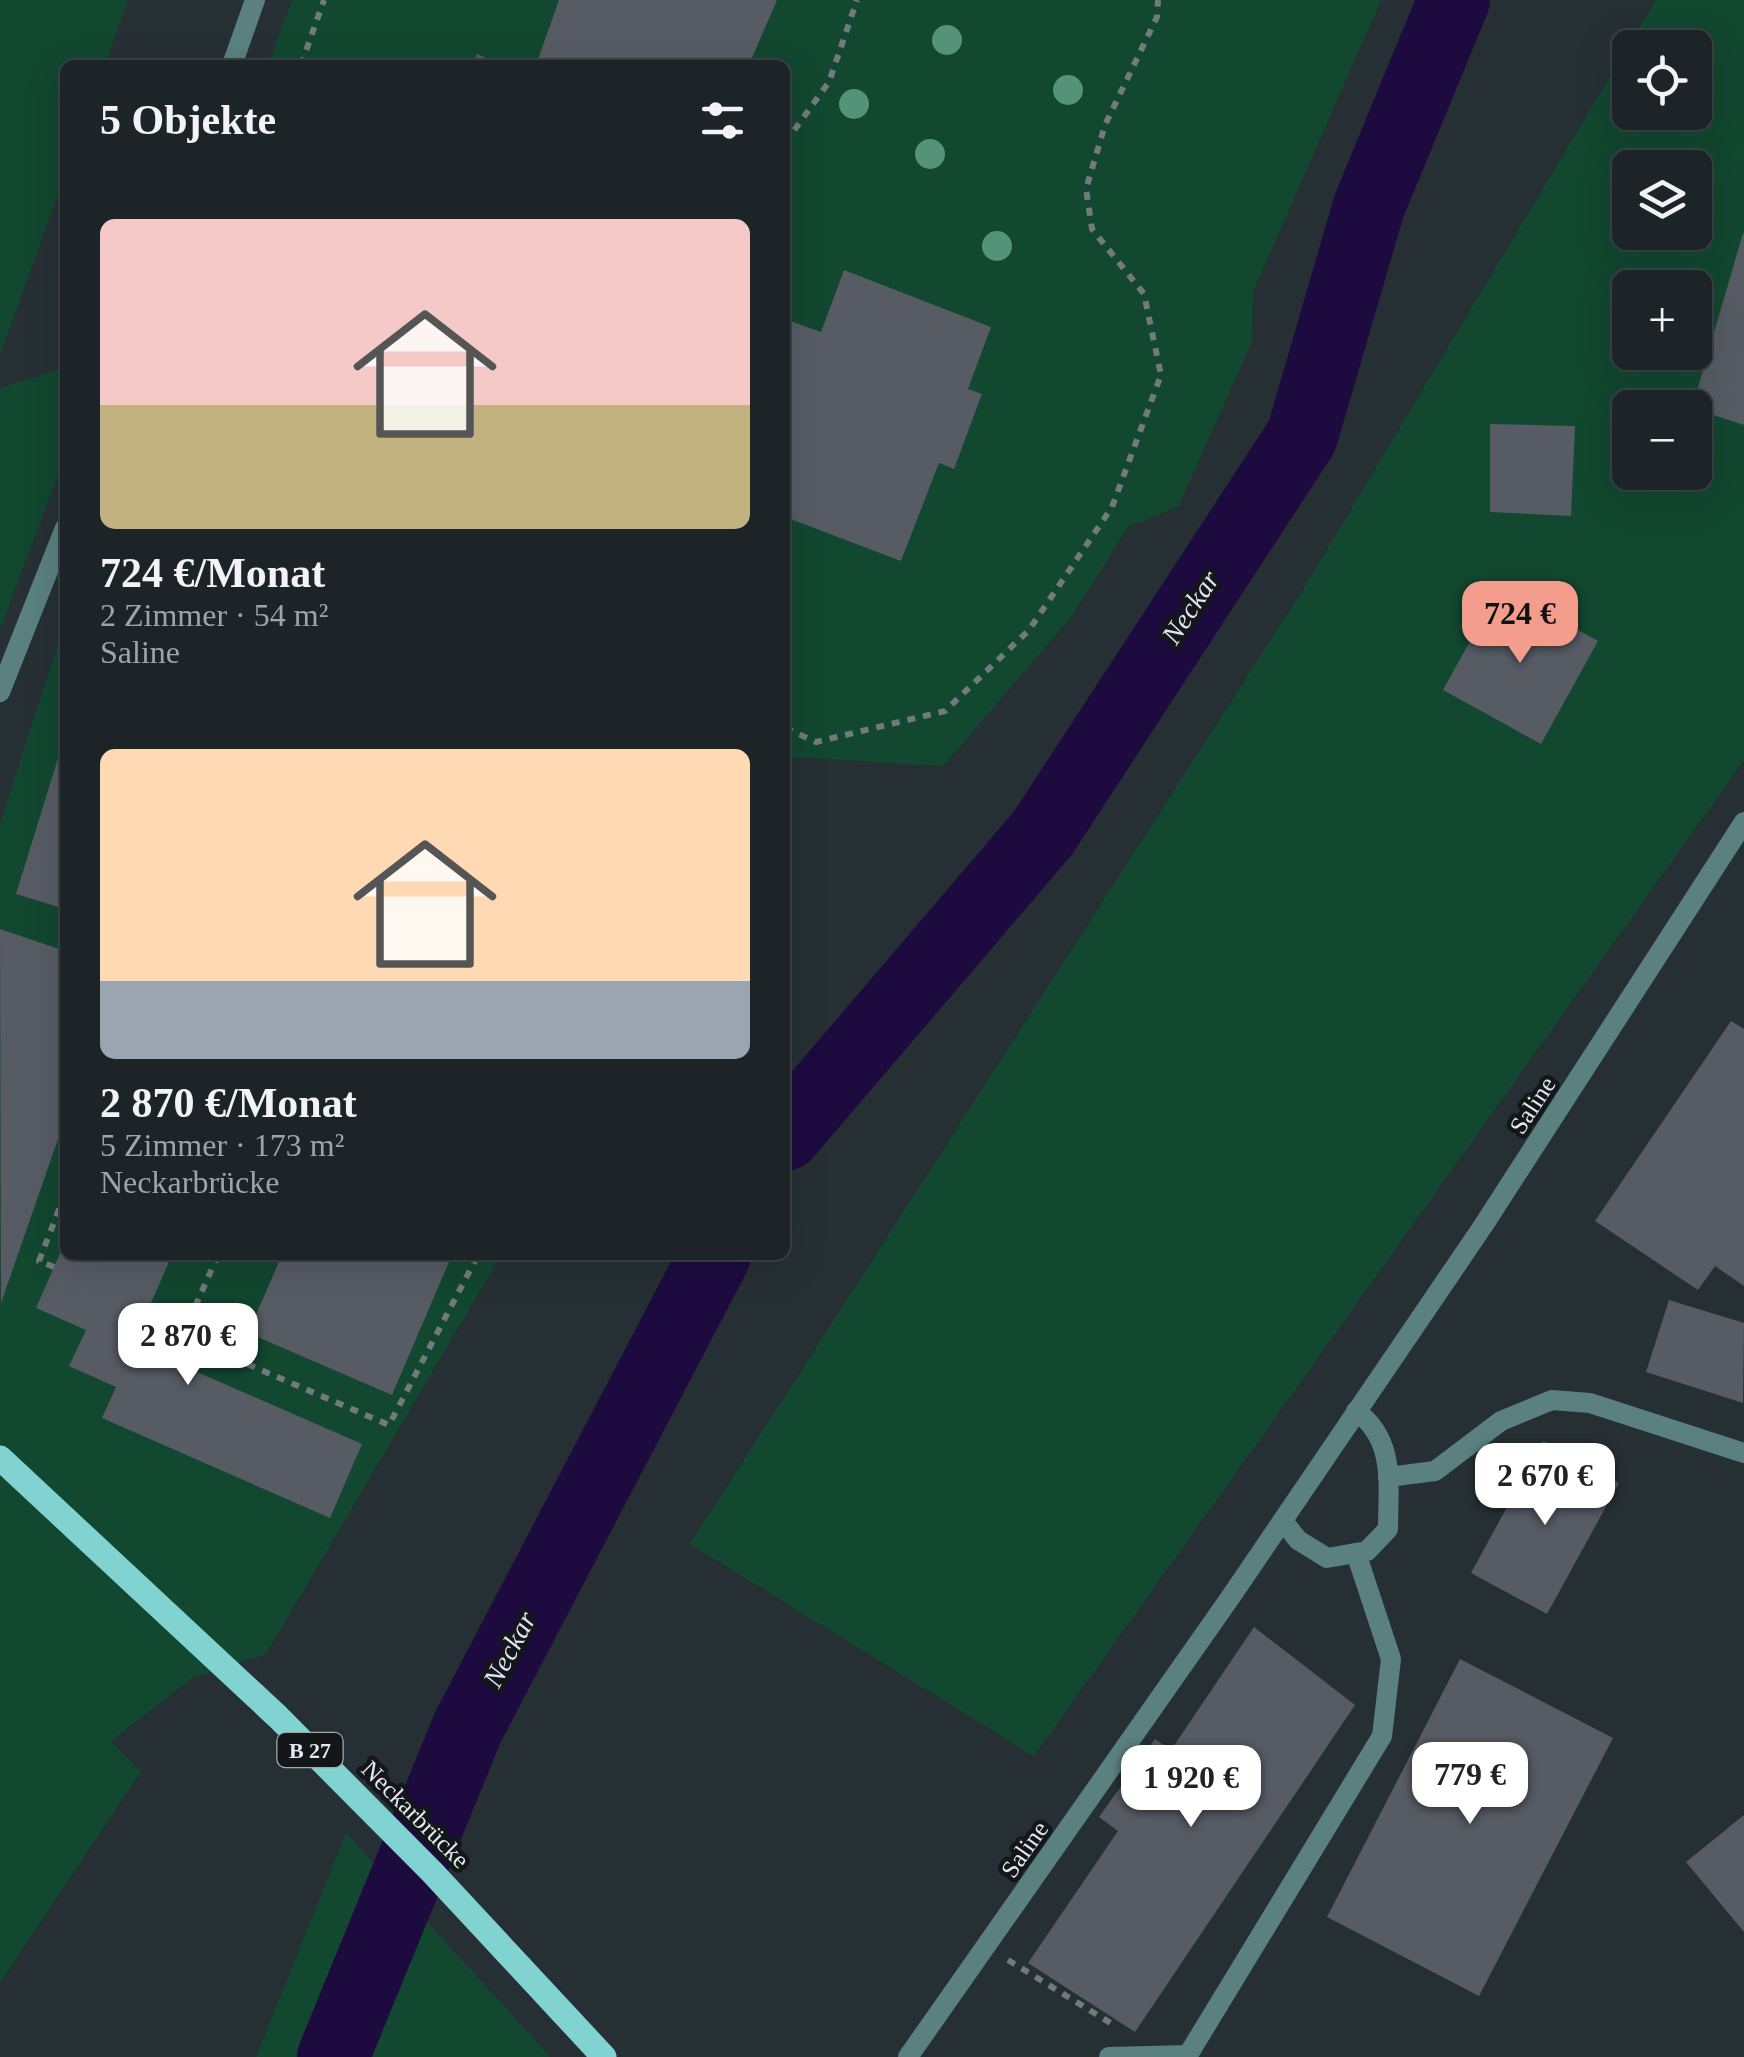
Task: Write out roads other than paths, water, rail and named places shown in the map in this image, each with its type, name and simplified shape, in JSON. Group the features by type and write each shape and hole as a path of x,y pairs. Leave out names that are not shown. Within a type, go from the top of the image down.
{"main road":[{"name":"Neckarbrücke","path":"0,1458 278,1717 432,1872 604,2057"}],"street":[{"path":"234,60 255,0"},
{"path":"0,692 60,541"},
{"name":"Saline","path":"908,2057 1484,1226 1744,822"},
{"path":"1388,1477 1435,1472 1502,1421 1552,1400 1590,1404 1744,1452"},
{"path":"1283,1521 1298,1540 1328,1558 1367,1551 1388,1529 1388,1456 1378,1431 1356,1412"},
{"path":"1110,2057 1187,2056 1382,1736 1392,1660 1356,1553"}],"waterway":[{"name":"Neckar","path":"790,1129 1043,833 1302,436 1369,206 1454,0"},
{"name":"Neckar","path":"333,2057 468,1727 712,1260"}]}
